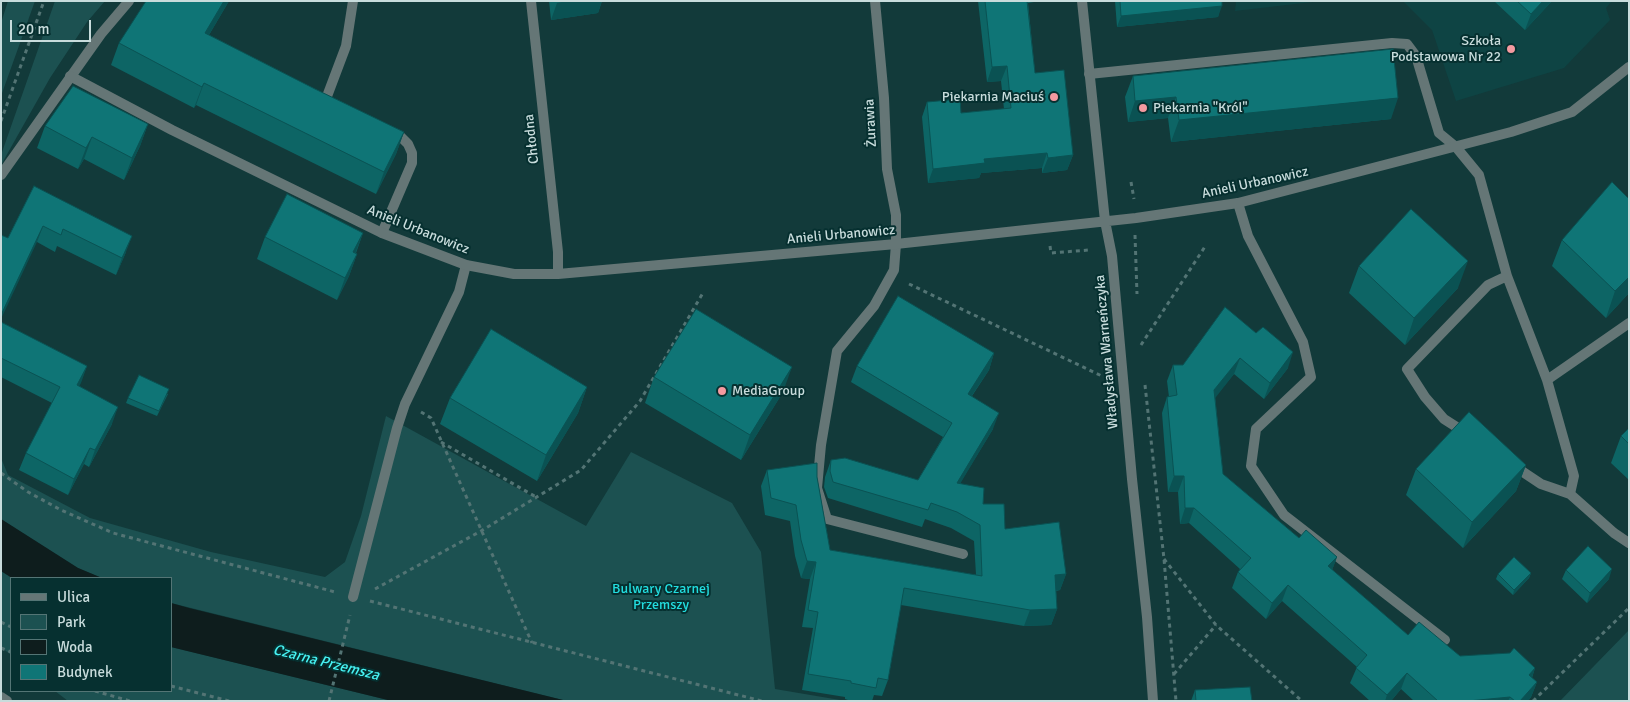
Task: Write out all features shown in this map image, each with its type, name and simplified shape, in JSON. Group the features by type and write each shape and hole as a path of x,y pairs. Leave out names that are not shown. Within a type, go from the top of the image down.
{"street":[{"path":"1,175 70,76 101,34 129,1"},
{"path":"326,99 346,46 353,1"},
{"name":"Chłodna","path":"532,1 558,252 558,274"},
{"name":"Żurawia","path":"876,1 884,98 887,170 896,215 894,270"},
{"name":"Władysława Warneńczyka","path":"1082,1 1105,221 1112,256 1132,479 1147,617 1153,701"},
{"path":"1090,74 1392,43 1407,44 1416,56 1439,134 1456,147 1479,175 1507,276 1547,380 1574,476 1570,494"},
{"name":"Anieli Urbanowicz","path":"70,76 172,130 382,232 466,265 514,274 558,274 896,244 1105,221 1238,203 1456,147 1511,132 1572,112 1629,67"},
{"path":"382,232 412,163 412,153 408,144 400,136 384,128"},
{"path":"1238,203 1248,236 1303,342 1311,376 1256,429 1251,466 1284,515 1445,640"},
{"path":"353,597 405,404 459,292 466,265"},
{"path":"894,270 874,306 838,351 821,445 817,488 827,519 963,554"},
{"path":"1476,440 1444,418 1425,397 1407,369 1488,284 1507,276"},
{"path":"1547,380 1629,323"},
{"path":"1501,457 1541,484 1570,494 1614,533 1629,543"},
{"path":"1,697 7,701"}],"path":[{"path":"1,121 44,1"},
{"path":"1140,338 1141,345 1206,244"},
{"path":"1135,252 1137,297"},
{"path":"894,270 902,280 1110,380"},
{"path":"353,597 377,588 481,531 581,470 640,402 704,290"},
{"path":"1145,384 1164,559 1176,701"},
{"path":"405,404 431,418 532,644"},
{"path":"441,442 536,497"},
{"path":"1,473 28,492 61,510 113,533 532,644 762,701"},
{"path":"1164,559 1216,625 1302,701"},
{"path":"1533,701 1629,608"},
{"path":"330,701 350,612"},
{"path":"1173,674 1216,625"},
{"path":"172,686 229,701"},
{"path":"98,692 130,701"}],"shaded area":[{"path":"1236,1 1321,1 1235,11"},
{"name":"Szkoła Podstawowa Nr 22","path":"1403,1 1612,1 1606,8 1610,20 1564,68 1456,101 1432,30"}],"green space":[{"path":"8,1 35,1 1,96 1,23"},
{"path":"55,1 105,1 87,22 50,78 1,165 1,155"},
{"name":"Bulwary Czarnej Przemszy","path":"386,416 586,526 631,452 732,503 761,552 775,689 846,701 567,701 172,603 172,577 100,577 78,568 1,519 1,458 8,475 90,518 211,552 325,577 345,562 361,516"},
{"path":"1,571 10,577 10,654 1,647"},
{"path":"1629,630 1629,701 1560,701"},
{"path":"172,647 392,701 68,701 56,692 172,692"}],"water":[{"path":"1,519 78,568 100,577 10,577 1,571"},
{"name":"Czarna Przemsza","path":"172,603 567,701 392,701 172,647"}],"building":[{"path":"146,1 224,1 205,33 404,132 384,172 204,83 202,87 119,43"},
{"path":"985,1 1027,1 1035,73 1064,70 1073,155 1048,158 1047,153 984,159 985,163 933,169 927,102 960,99 961,113 1011,108 1007,66 992,67"},
{"path":"1120,1 1222,1 1222,6 1121,16"},
{"path":"1517,1 1543,1 1531,14"},
{"path":"1393,49 1398,98 1179,120 1176,97 1135,101 1133,76"},
{"path":"73,86 148,124 132,158 92,137 86,148 45,126"},
{"path":"1612,182 1629,199 1629,277 1615,291 1562,240"},
{"path":"34,186 132,236 122,258 63,229 61,235 43,226 1,315 1,235 8,238"},
{"path":"287,194 363,233 353,252 357,254 345,278 265,237"},
{"path":"1411,209 1468,261 1414,318 1359,266"},
{"path":"898,296 994,353 968,394 999,413 957,483 984,488 983,504 1004,504 1005,529 1059,522 1066,574 1055,575 1057,609 1030,610 904,588 888,680 878,678 876,688 851,683 851,681 808,674 818,612 808,610 816,562 807,561 801,540 796,505 771,498 767,470 817,463 817,477 830,550 982,576 980,525 957,512 931,503 928,510 833,482 830,471 831,460 845,458 918,480 952,423 857,366"},
{"path":"1225,307 1256,333 1263,327 1293,352 1270,383 1240,358 1214,390 1223,474 1299,538 1306,530 1337,557 1328,566 1408,635 1419,622 1460,656 1510,653 1514,648 1535,668 1529,675 1537,682 1520,701 1515,701 1510,697 1468,701 1438,701 1407,673 1387,695 1356,668 1367,655 1288,585 1272,603 1238,572 1251,558 1194,508 1185,508 1184,476 1174,476 1167,397 1177,395 1173,365 1183,365"},
{"path":"696,309 792,367 750,435 654,377"},
{"path":"1,322 87,366 77,385 118,407 95,450 90,448 74,479 26,453 60,387 1,358"},
{"path":"491,329 587,387 546,455 450,398"},
{"path":"139,375 169,389 159,411 128,398"},
{"path":"1469,412 1526,465 1472,522 1416,469"},
{"path":"1629,428 1629,444 1621,436"},
{"path":"1588,546 1612,569 1590,593 1566,570"},
{"path":"1514,557 1531,573 1514,590 1498,574"},
{"path":"1250,687 1252,701 1196,701 1195,690"}],"place":[{"name":"Szkoła Podstawowa Nr 22","path":"1511,49"},
{"name":"Piekarnia Maciuś","path":"1054,97"},
{"name":"Piekarnia \"Król\"","path":"1143,108"},
{"name":"MediaGroup","path":"722,391"}]}
